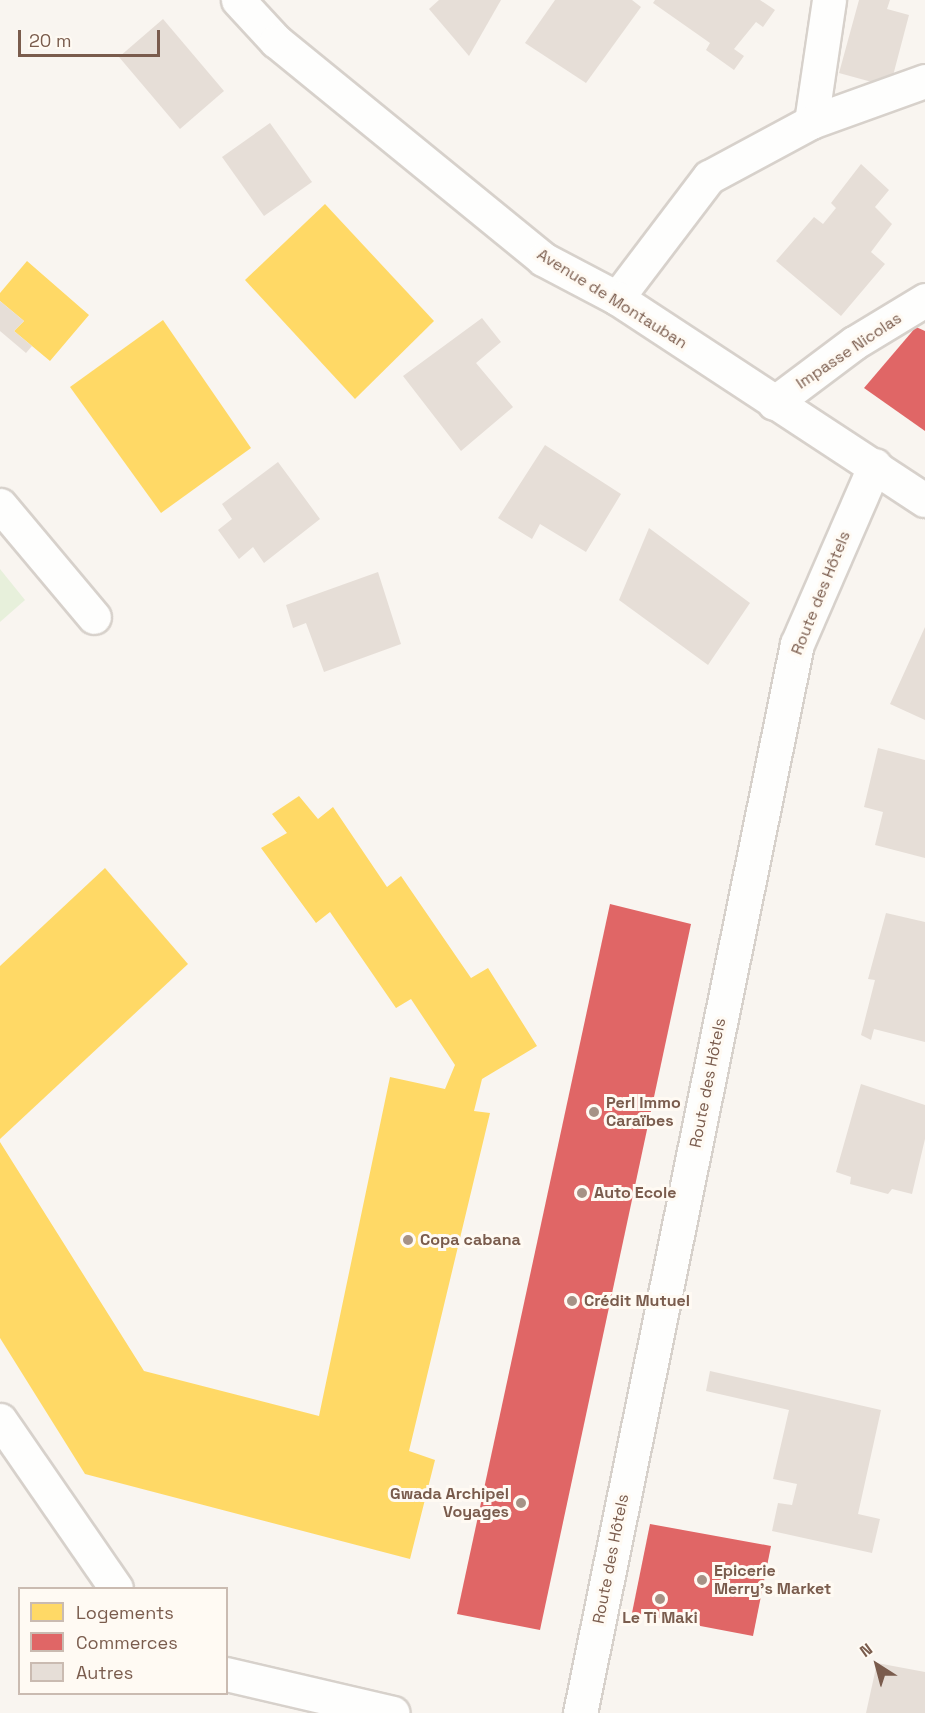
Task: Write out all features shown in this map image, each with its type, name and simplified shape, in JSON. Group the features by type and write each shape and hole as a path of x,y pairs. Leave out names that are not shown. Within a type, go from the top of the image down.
{"street":[{"name":"Avenue de Montauban","path":"238,0 276,40 543,259 617,298 774,403 875,465 925,500"},
{"path":"811,122 829,0"},
{"path":"617,298 709,177 811,122 925,81"},
{"name":"Impasse Nicolas","path":"774,403 854,343 925,300"},
{"name":"Route des Hôtels","path":"580,1713 797,644 875,465"},
{"path":"0,506 94,617"},
{"path":"0,1420 115,1587"},
{"path":"228,1674 393,1713"}],"green space":[{"path":"0,569 25,600 0,622"}],"building: Logements":[{"path":"325,204 434,321 355,399 245,280"},
{"path":"27,261 89,315 50,361 14,331 24,321 0,301 0,293"},
{"path":"163,320 251,448 161,513 70,387"},
{"name":"Copa cabana","path":"299,796 318,819 333,807 387,887 401,876 471,978 488,968 537,1046 482,1079 474,1111 490,1113 409,1451 435,1460 410,1559 85,1474 0,1338 0,1142 144,1371 319,1416 390,1077 445,1089 455,1065 411,999 396,1008 330,912 316,923 261,848 287,833 272,814"},
{"path":"105,868 188,964 0,1139 0,966"}],"building: Commerces":[{"path":"916,327 925,331 925,431 864,388"},
{"path":"610,904 691,924 540,1630 457,1614"},
{"name":"Epicerie Merry's Market","path":"650,1524 771,1546 753,1636 632,1613"}],"building: Autres":[{"path":"439,0 501,0 469,56 429,9"},
{"path":"555,0 632,0 641,7 586,83 525,43"},
{"path":"655,0 760,0 775,10 763,27 756,22 734,49 744,56 734,70 706,50 710,43 653,3"},
{"path":"859,0 890,0 887,9 909,15 890,87 839,73"},
{"path":"163,19 224,91 180,129 119,57"},
{"path":"270,123 312,182 264,216 222,157"},
{"path":"861,164 889,190 875,207 892,224 871,252 885,264 841,316 776,261 814,217 823,224 836,208 831,203"},
{"path":"0,301 24,321 14,331 32,346 26,353 0,331"},
{"path":"482,318 501,342 476,363 513,407 461,451 403,376"},
{"path":"545,445 621,494 586,552 540,524 532,539 498,518"},
{"path":"278,462 320,519 264,563 253,547 239,559 218,530 232,519 222,504"},
{"path":"649,528 750,603 708,665 619,600"},
{"path":"378,572 401,644 324,672 306,623 293,628 286,605"},
{"path":"925,627 925,720 890,704"},
{"path":"878,748 925,760 925,858 875,845 883,812 864,807"},
{"path":"886,913 925,922 925,1042 874,1029 871,1040 861,1035 875,980 868,979"},
{"path":"861,1084 925,1105 925,1139 912,1194 892,1189 888,1194 850,1184 851,1177 836,1172"},
{"path":"710,1371 881,1410 858,1514 880,1519 872,1553 772,1531 778,1503 792,1505 797,1484 773,1479 789,1410 706,1391"},
{"path":"877,1663 925,1672 925,1713 866,1713"}],"place":[{"name":"Perl Immo Caraïbes","path":"594,1112"},
{"name":"Auto Ecole","path":"582,1193"},
{"name":"Copa cabana","path":"408,1240"},
{"name":"Crédit Mutuel","path":"572,1301"},
{"name":"Gwada Archipel Voyages","path":"521,1503"},
{"name":"Epicerie Merry's Market","path":"702,1580"},
{"name":"Le Ti Maki","path":"660,1599"}]}
